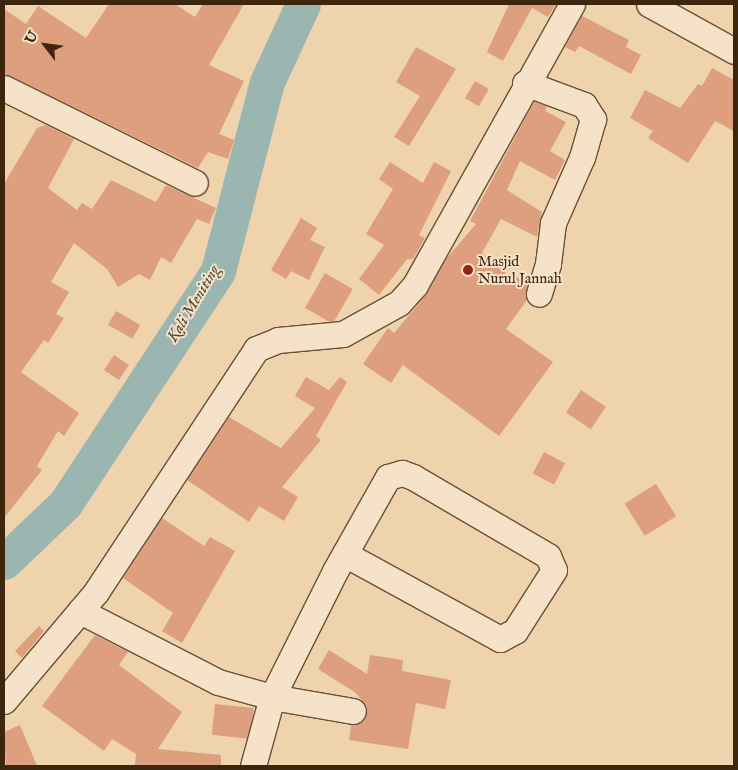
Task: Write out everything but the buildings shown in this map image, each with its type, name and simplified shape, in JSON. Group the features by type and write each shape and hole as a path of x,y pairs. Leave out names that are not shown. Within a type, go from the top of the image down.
{"street":[{"path":"4,701 80,611 256,349 278,340 343,334 399,303 415,285 525,83 572,4"},
{"path":"649,4 734,51"},
{"path":"525,83 584,105 593,119 582,157 553,223 548,264 539,294"},
{"path":"4,88 195,184"},
{"path":"253,766 272,697 345,554 383,480 402,473 548,556 554,570 515,632 500,639 345,554"},
{"path":"80,611 218,682 272,697 353,711"}],"waterway":[{"name":"Kali Meniting","path":"4,562 65,504 218,271 267,82 303,4"}],"place":[{"name":"Masjid Nurul Jannah","path":"468,270"}]}
